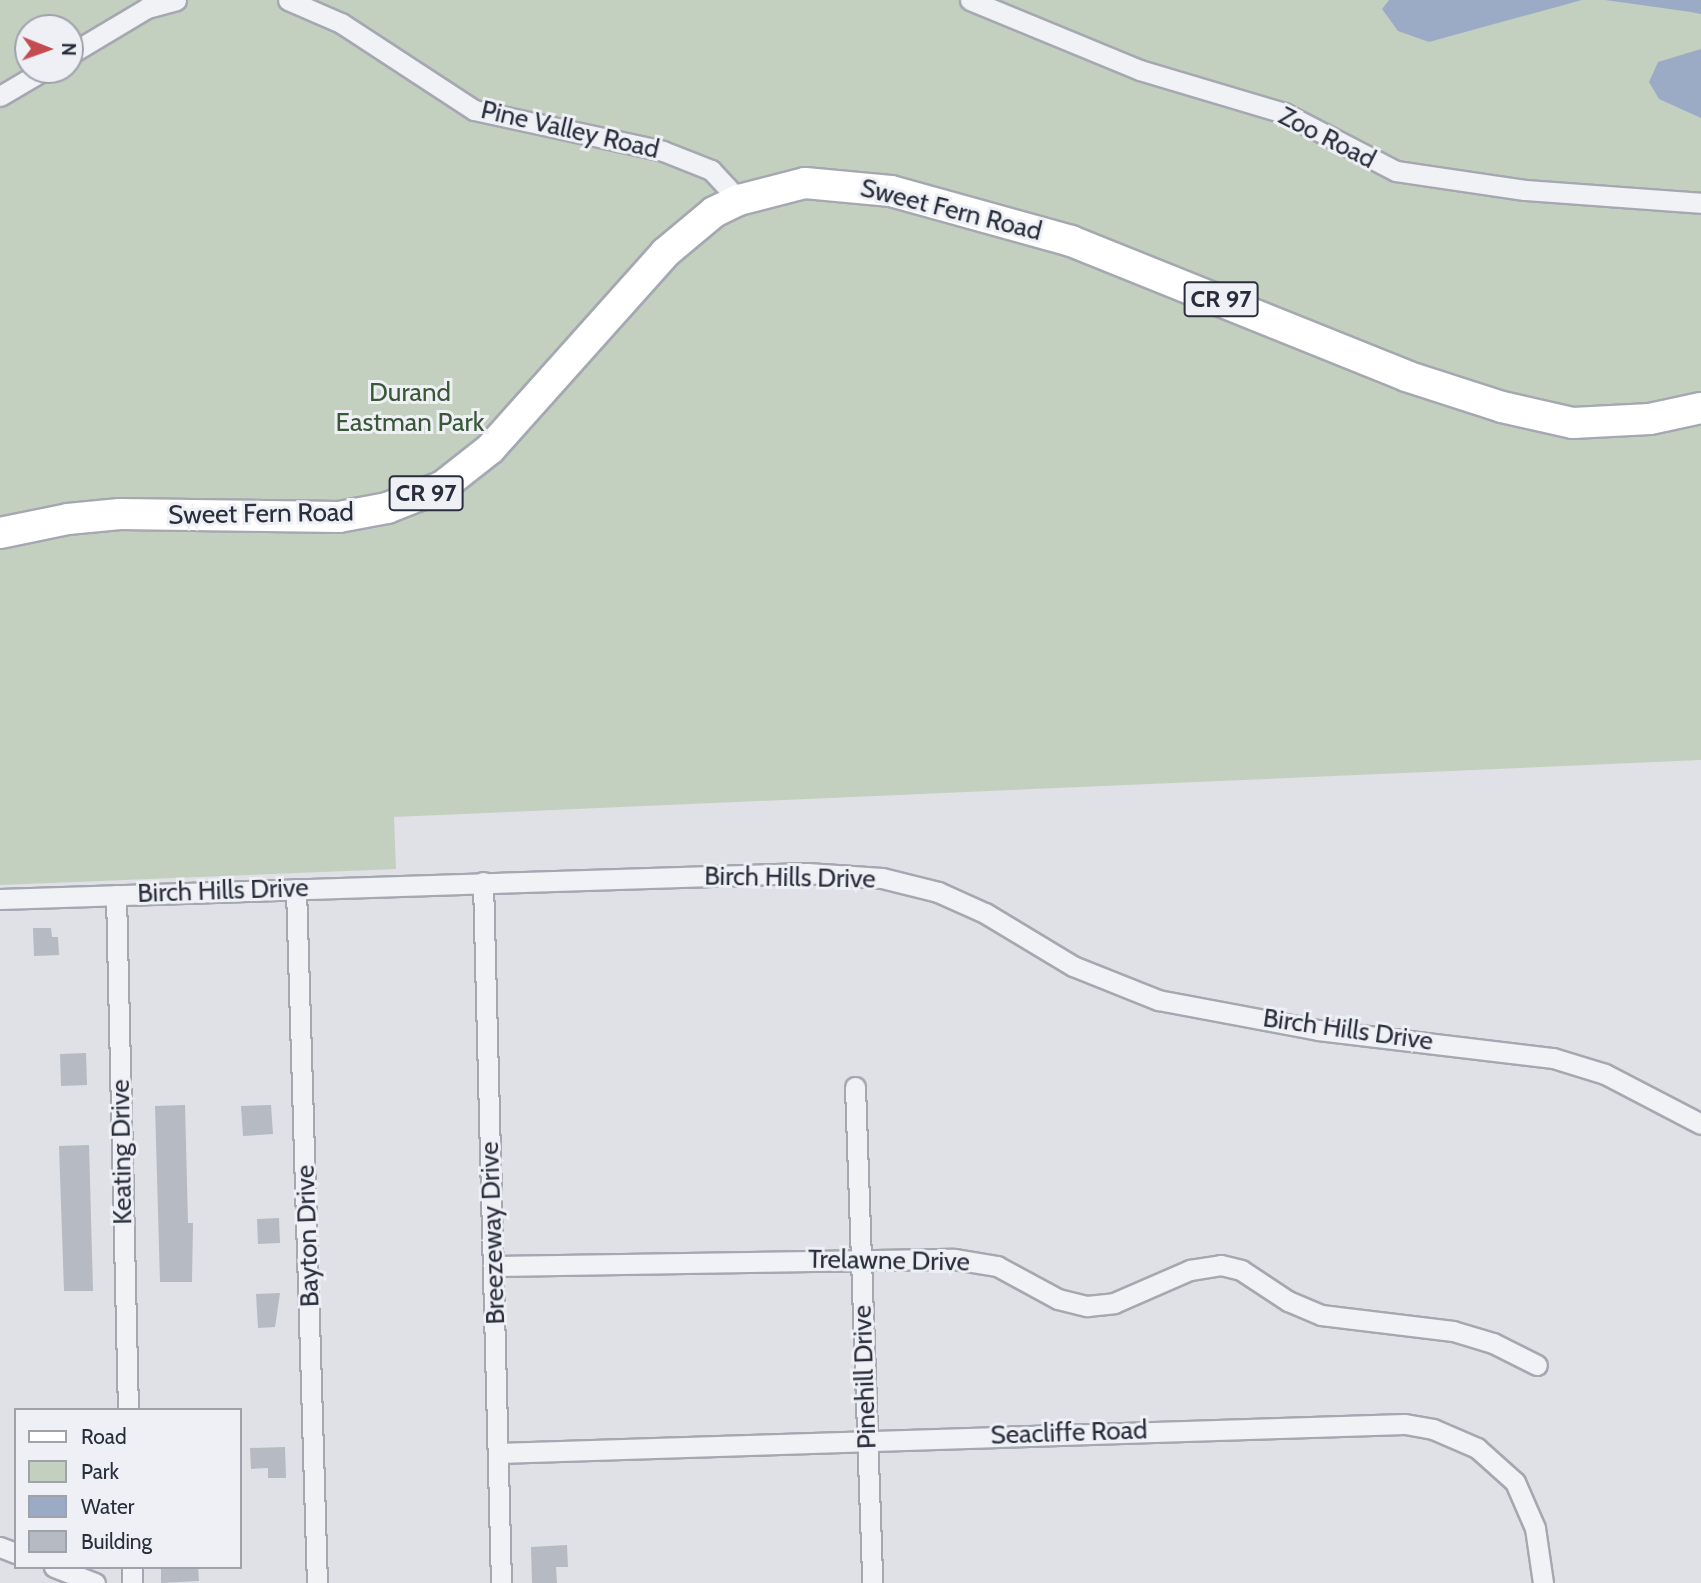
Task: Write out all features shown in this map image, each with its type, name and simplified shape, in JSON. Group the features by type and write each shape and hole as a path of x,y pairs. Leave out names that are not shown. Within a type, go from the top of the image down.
{"main road":[{"name":"Sweet Fern Road","path":"0,533 30,525 120,514 339,517 387,508 443,486 490,449 665,253 714,212 739,200 805,183 849,184 957,207 1071,241 1406,376 1525,413 1573,423 1650,419 1701,408"}],"street":[{"path":"84,46 147,8 176,0"},
{"name":"Pine Valley Road","path":"288,0 341,23 474,110 663,151 711,170 739,200"},
{"name":"Zoo Road","path":"970,0 1140,70 1284,113 1396,171 1525,190 1701,204"},
{"path":"0,96 20,84"},
{"name":"Birch Hills Drive","path":"0,899 807,873 882,878 938,892 985,914 1073,966 1157,1000 1307,1028 1553,1058 1605,1074 1701,1124"},
{"name":"Breezeway Drive","path":"483,882 496,1266 501,1583"},
{"name":"Bayton Drive","path":"296,889 317,1583"},
{"name":"Keating Drive","path":"116,895 128,1408"},
{"name":"Pinehill Drive","path":"855,1087 872,1583"},
{"name":"Trelawne Drive","path":"496,1266 861,1258 974,1261 1016,1274 1058,1298 1087,1306 1114,1303 1200,1267 1231,1267 1321,1315 1453,1331 1493,1343 1537,1365"},
{"name":"Seacliffe Road","path":"498,1453 1382,1422 1433,1429 1477,1448 1515,1482 1535,1528 1543,1583"},
{"path":"59,1569 94,1583"}],"green space":[{"name":"Durand Eastman Park","path":"0,0 1701,0 1701,760 394,817 396,869 0,885"}],"water":[{"path":"1389,0 1582,0 1429,42 1398,31 1382,9"},
{"path":"1605,0 1701,0 1701,14 1691,12"},
{"path":"1701,49 1701,118 1659,99 1649,82 1658,62"}],"building":[{"path":"33,928 51,928 52,937 58,937 59,955 34,956"},
{"path":"86,1053 87,1085 61,1086 60,1054"},
{"path":"185,1105 188,1223 193,1223 192,1282 160,1282 155,1106"},
{"path":"271,1105 273,1134 243,1136 241,1106"},
{"path":"89,1145 93,1291 64,1291 59,1146"},
{"path":"279,1218 280,1243 258,1244 257,1219"},
{"path":"280,1293 275,1327 258,1328 256,1294"},
{"path":"285,1447 286,1478 268,1478 268,1468 251,1469 250,1448"},
{"path":"567,1545 568,1567 556,1567 557,1583 532,1583 531,1547"},
{"path":"161,1569 198,1569 199,1581 161,1583"}]}
